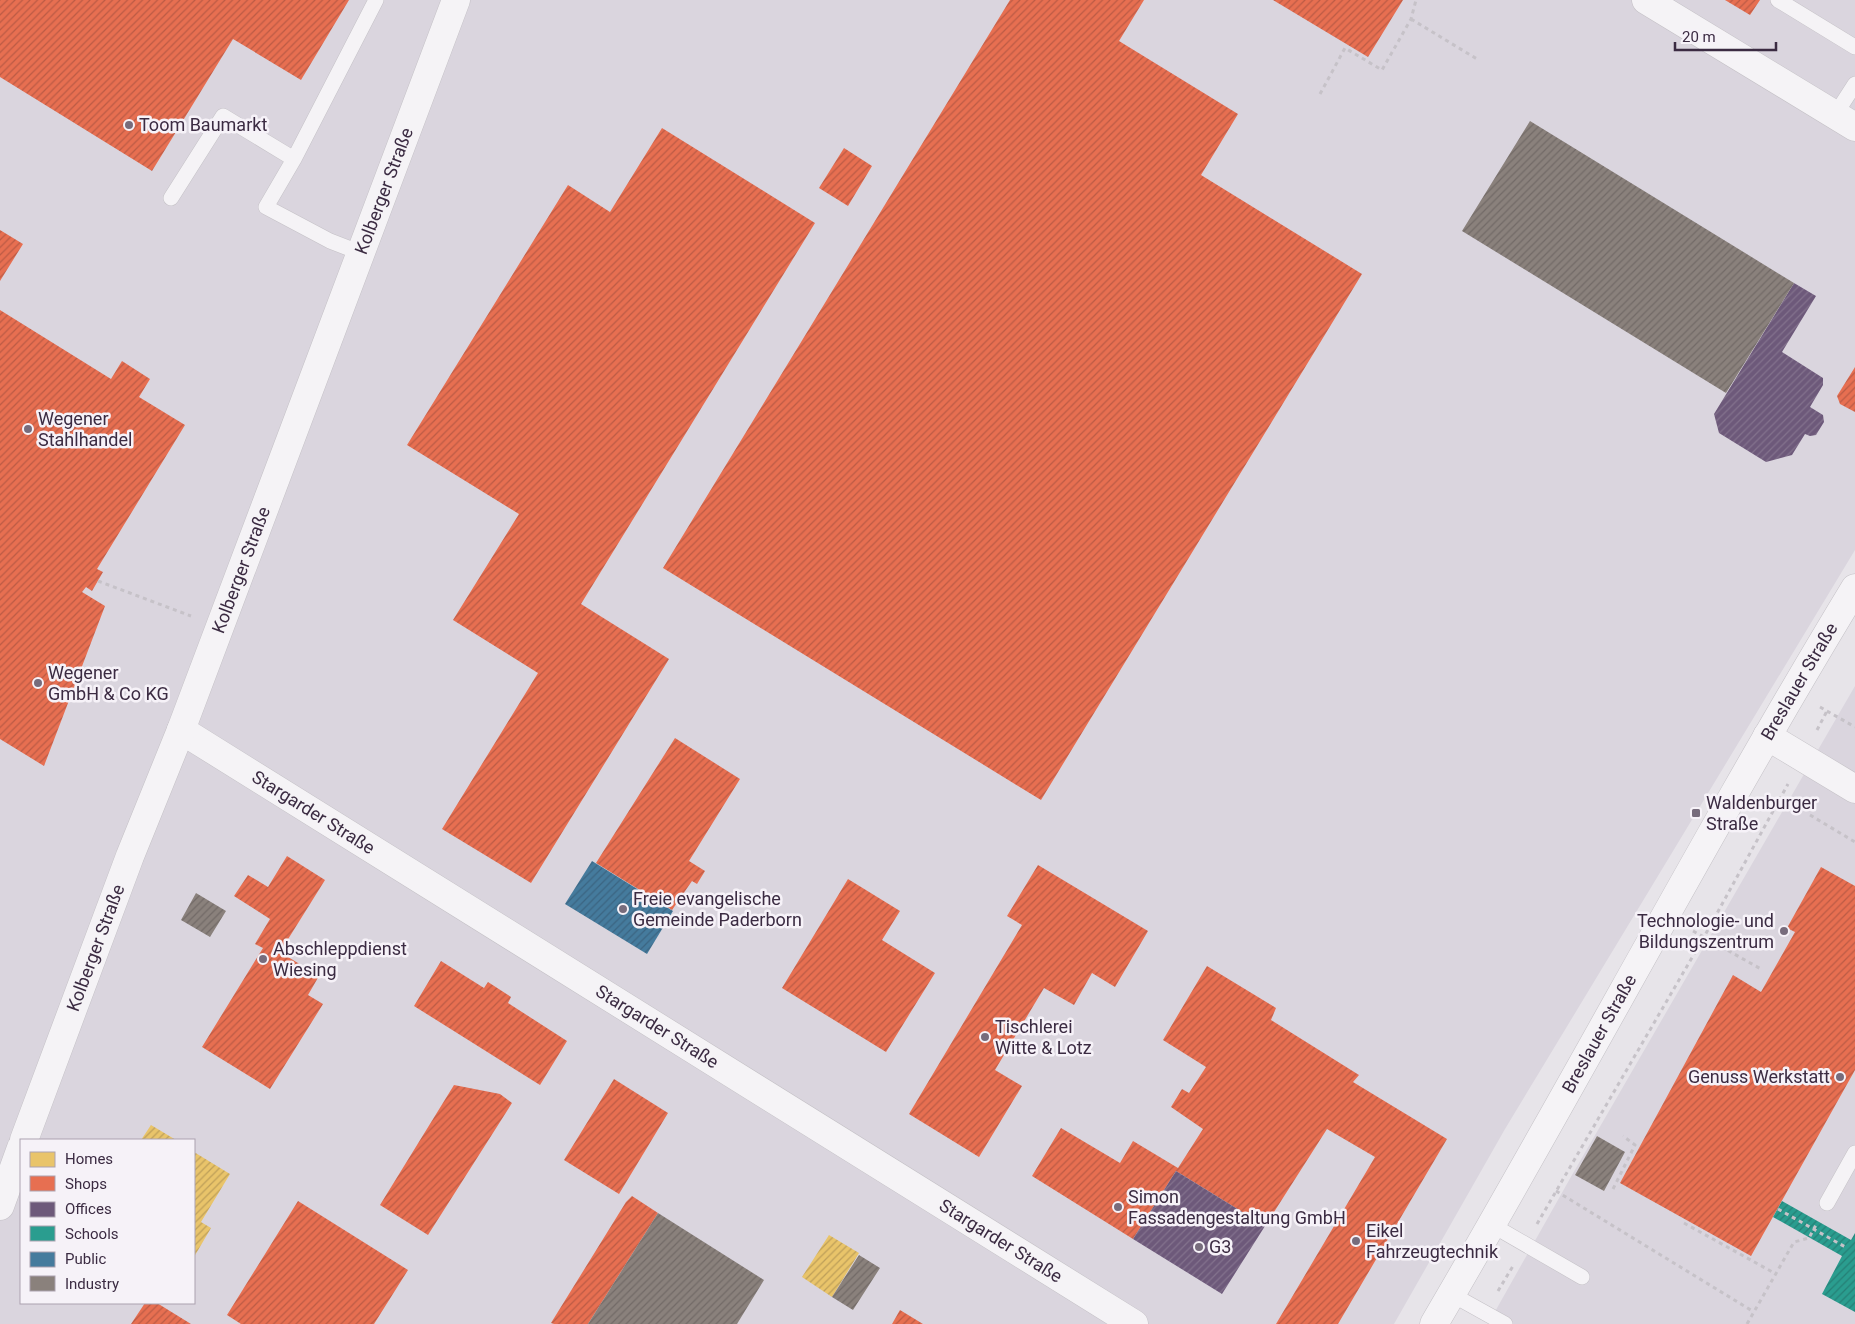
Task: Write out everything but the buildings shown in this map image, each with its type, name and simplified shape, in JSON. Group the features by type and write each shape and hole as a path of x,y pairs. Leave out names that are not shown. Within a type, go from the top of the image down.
{"street":[{"name":"Kolberger Straße","path":"24,1139 130,856 181,730 456,0"},
{"path":"1646,0 1845,121"},
{"name":"Breslauer Straße","path":"1434,1324 1492,1225 1793,692 1855,588"},
{"name":"Stargarder Straße","path":"181,730 1134,1324"},
{"path":"1768,736 1855,789"},
{"path":"0,1206 20,1151"}],"lane":[{"path":"360,253 330,241 266,207 294,159 376,0"},
{"path":"1778,0 1855,47"},
{"path":"1845,121 1855,84"},
{"path":"171,198 223,116 294,159"},
{"path":"1827,1204 1855,1153"},
{"path":"1492,1225 1582,1277"},
{"path":"1451,1294 1505,1324"}],"path":[{"path":"1320,94 1345,48 1382,70 1411,19 1416,0"},
{"path":"1411,19 1477,59"},
{"path":"98,582 165,606"},
{"path":"1793,692 1855,727"},
{"path":"1486,1313 1704,937 1827,711"},
{"path":"1810,815 1855,842"},
{"path":"1711,941 1760,969"},
{"path":"1613,1189 1635,1145 1623,1136"},
{"path":"1556,1191 1754,1312"},
{"path":"1778,1209 1847,1248"},
{"path":"1684,1224 1776,1274"},
{"path":"1747,1324 1794,1242"}],"shaded area":[{"path":"0,0 1855,0 1855,550 1505,1129 1394,1324 0,1324"},
{"name":"Technologie- und Bildungszentrum","path":"1855,686 1855,1324 1488,1324 1572,1175"}],"place":[{"name":"Toom Baumarkt","path":"129,125"},
{"name":"Wegener Stahlhandel","path":"28,429"},
{"name":"Wegener GmbH & Co KG","path":"38,683"},
{"name":"Waldenburger Straße","path":"1696,813"},
{"name":"Freie evangelische Gemeinde Paderborn","path":"623,909"},
{"name":"Technologie- und Bildungszentrum","path":"1784,931"},
{"name":"Abschleppdienst Wiesing","path":"263,959"},
{"name":"Tischlerei Witte & Lotz","path":"985,1037"},
{"name":"Genuss Werkstatt","path":"1840,1077"},
{"name":"Simon Fassadengestaltung GmbH","path":"1118,1207"},
{"name":"Eikel Fahrzeugtechnik","path":"1356,1241"},
{"name":"G3","path":"1199,1247"}]}
